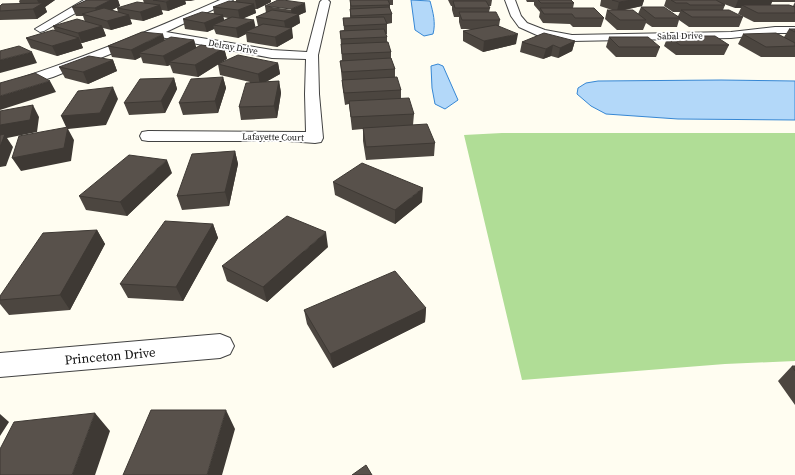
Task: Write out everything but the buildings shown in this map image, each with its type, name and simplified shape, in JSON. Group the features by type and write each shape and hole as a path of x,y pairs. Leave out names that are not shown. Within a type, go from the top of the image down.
{"street":[{"path":"40,29 85,4 89,0"},
{"path":"0,89 48,74 154,33 228,0"},
{"name":"Sabal Drive","path":"510,0 519,22 527,28 552,35 572,38 731,35 775,30 795,30"},
{"path":"312,55 325,2"},
{"name":"Delray Drive","path":"154,33 272,54 301,56 312,55"},
{"name":"Lafayette Court","path":"148,136 288,136 316,138 312,94 312,55"},
{"name":"Princeton Drive","path":"0,365 220,346"}],"green space":[{"path":"502,133 795,133 795,361 725,364 522,380 464,135"}],"water":[{"path":"411,0 430,1 434,22 433,34 424,36 415,30"},
{"path":"438,64 443,66 458,100 445,109 435,104 432,88 431,66"},
{"path":"598,81 795,81 795,120 678,119 606,114 591,106 577,94 578,88 586,83"}]}
